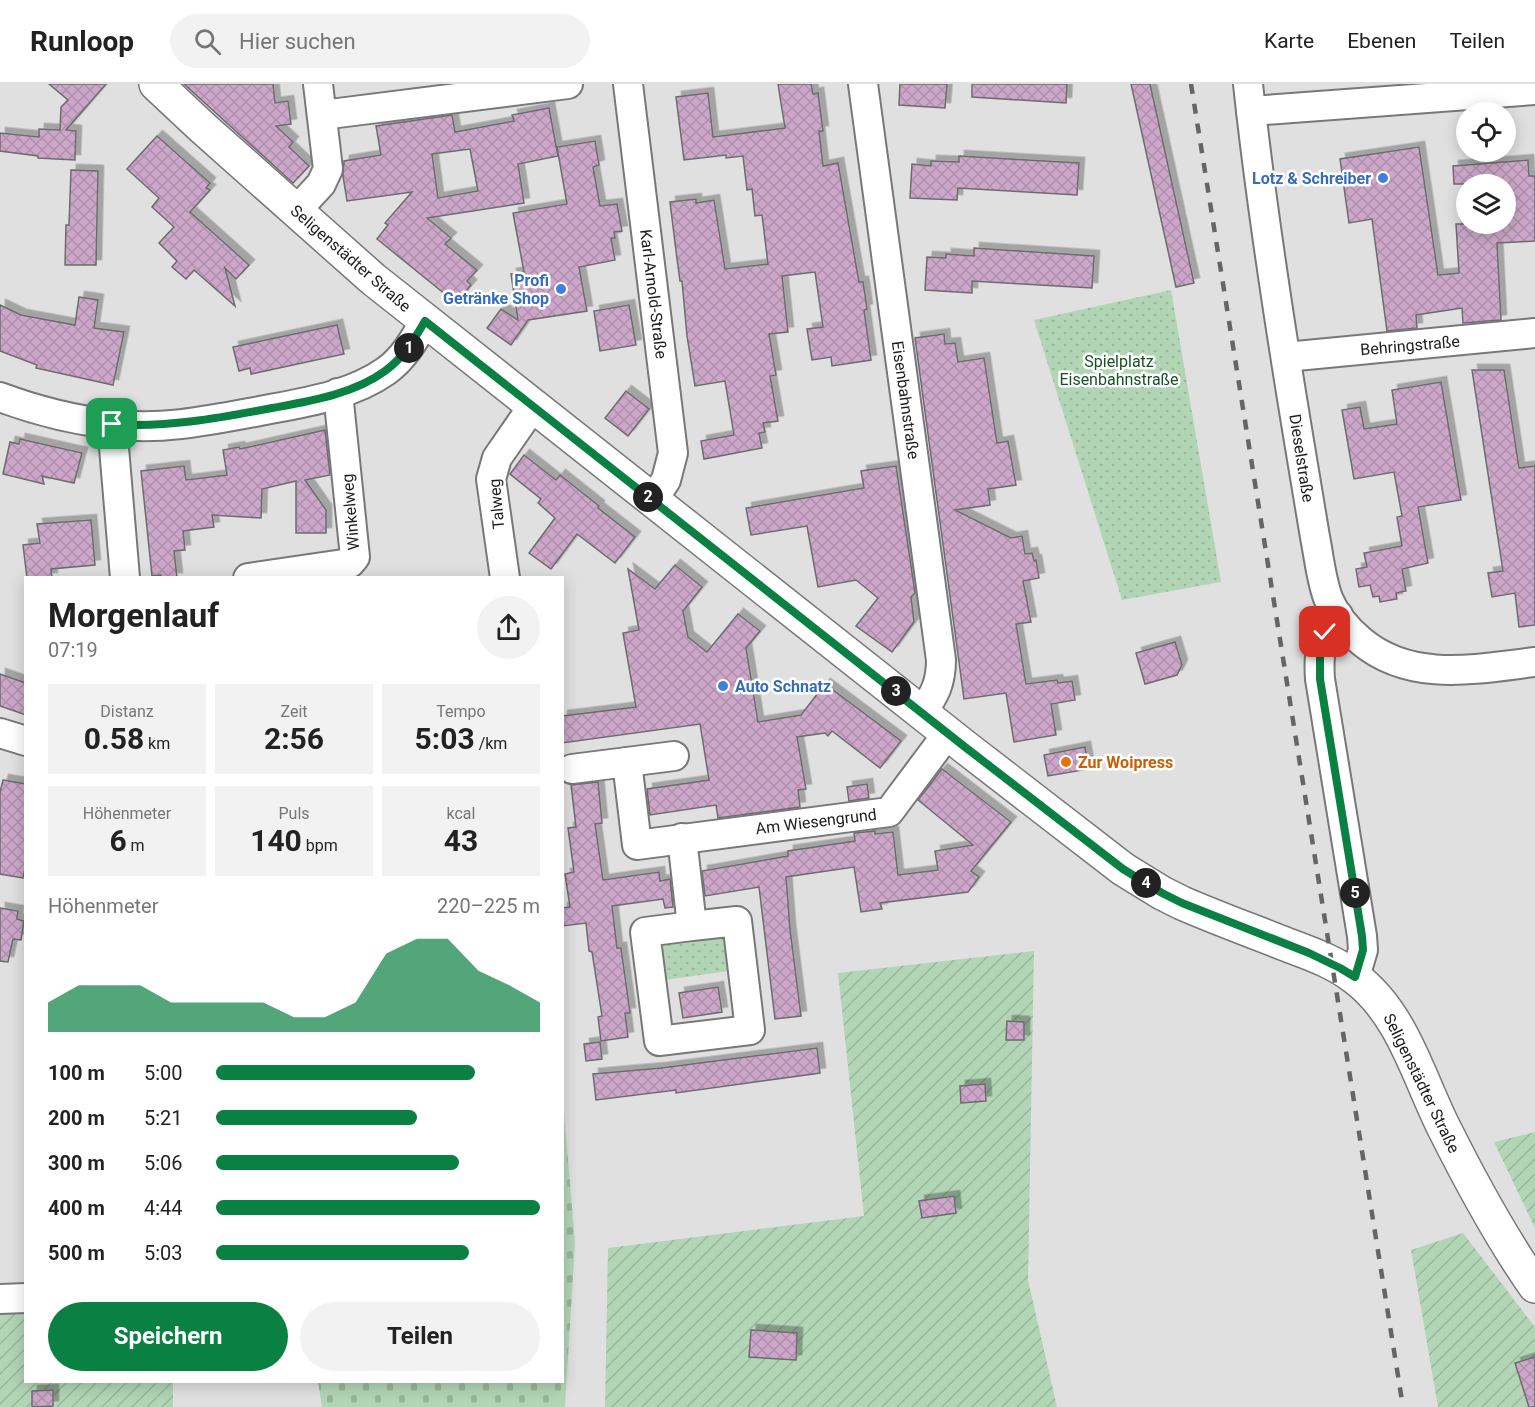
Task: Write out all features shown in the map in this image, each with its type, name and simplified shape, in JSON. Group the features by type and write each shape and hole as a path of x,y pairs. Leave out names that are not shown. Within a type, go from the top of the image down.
{"main road":[{"name":"Seligenstädter Straße","path":"156,84 373,279 1123,869 1162,893 1214,917 1309,953 1355,977 1384,1006 1399,1030 1472,1183 1533,1283"}],"street":[{"path":"296,211 321,184 328,170 318,84"},
{"path":"322,115 568,84"},
{"name":"Karl-Arnold-Straße","path":"628,84 673,453 666,480 653,500"},
{"name":"Eisenbahnstraße","path":"863,84 941,660 939,684 934,696 922,711"},
{"path":"1249,98 1535,90"},
{"name":"Dieselstraße","path":"1249,98 1286,357 1322,575 1328,597 1338,615 1361,641 1380,655 1406,665 1433,670 1454,670 1535,662"},
{"path":"0,396 65,416 112,424 158,425 212,420 286,406 338,393 376,378 393,366 411,345 425,321"},
{"name":"Behringstraße","path":"1286,357 1535,333"},
{"name":"Winkelweg","path":"262,576 350,563 355,557 338,393"},
{"name":"Talweg","path":"505,576 491,479 497,458 533,406"},
{"path":"112,424 126,576"},
{"path":"1338,615 1325,632 1318,662 1362,936 1363,950 1355,977"},
{"path":"0,733 24,740"},
{"name":"Am Wiesengrund","path":"627,762 637,845 889,812 948,733"},
{"path":"572,769 674,756"},
{"path":"682,838 692,926"},
{"path":"736,921 750,1030 658,1041 645,932 692,926 736,921"},
{"path":"0,1299 24,1298"}],"green space":[{"name":"Spielplatz Eisenbahnstraße","path":"1171,290 1221,582 1122,600 1034,320"},
{"path":"724,935 729,971 664,980 659,943"},
{"path":"1034,951 1028,1280 1057,1407 605,1407 608,1248 864,1216 838,973"},
{"path":"564,1112 575,1243 565,1407 322,1407 318,1383 564,1383"},
{"path":"1535,1132 1535,1228 1494,1142"},
{"path":"1463,1233 1535,1327 1535,1407 1438,1407 1411,1250"},
{"path":"24,1311 24,1383 173,1383 173,1407 0,1407 0,1312"}],"building":[{"path":"49,84 106,84 66,130 76,131 75,160 38,158 38,156 0,151 0,133 39,137 39,129 60,130 61,107 68,100"},
{"path":"184,84 273,84 275,103 288,101 291,124 276,126 293,142 289,147 309,166 293,183"},
{"path":"778,84 811,84 813,94 818,93 823,131 819,131 823,166 838,163 859,282 863,282 867,309 864,310 871,360 832,366 831,357 812,360 807,329 823,327 815,272 782,276 788,332 769,334 776,375 770,376 778,421 763,423 765,432 759,433 762,448 704,459 701,441 734,435 725,381 695,386 670,202 696,199 696,203 714,200 725,269 768,264 762,215 755,216 752,189 747,190 743,156 726,158 726,155 684,160 676,97 708,93 713,137 785,128"},
{"path":"900,84 947,84 945,108 899,105"},
{"path":"972,84 1067,84 1066,103 972,97"},
{"path":"1131,84 1150,84 1194,283 1176,287"},
{"path":"549,108 558,156 518,164 524,203 427,218 451,238 445,244 477,270 467,281 471,285 456,303 377,239 388,225 385,223 412,192 347,201 343,176 344,161 381,155 376,126 452,115 455,132 514,121 512,115","holes":["470,149 478,191 438,198 432,154"]},
{"path":"157,136 210,183 206,188 210,190 190,212 249,265 236,279 225,268 235,306 194,270 186,279 172,267 177,261 159,243 174,227 152,207 159,198 127,169"},
{"path":"595,141 599,165 593,167 600,206 617,204 622,231 614,232 615,238 611,238 615,260 579,267 587,311 528,320 511,345 487,328 501,309 518,320 511,274 524,272 513,213 567,204 557,147"},
{"path":"1419,147 1438,275 1459,273 1457,234 1516,234 1516,174 1456,174 1456,184 1454,184 1453,166 1528,160 1529,176 1535,176 1535,241 1497,243 1501,320 1463,323 1462,308 1416,315 1417,328 1387,331 1372,219 1349,223 1340,159"},
{"path":"959,156 1079,163 1077,195 958,188 957,200 910,198 912,164 931,166 931,161 959,162"},
{"path":"71,170 98,171 96,265 65,265"},
{"path":"974,248 1094,256 1092,288 972,281 972,293 925,290 927,257 946,258 946,254 974,256"},
{"path":"79,297 98,300 94,328 124,332 113,385 36,368 37,365 0,351 0,305 21,315 75,325"},
{"path":"629,305 636,345 600,351 594,311"},
{"path":"337,325 344,354 251,374 250,368 239,371 233,347"},
{"path":"944,334 945,344 955,343 958,362 984,358 997,443 1008,441 1016,485 988,489 990,505 955,510 1011,538 1022,536 1025,554 1032,553 1034,561 1036,560 1039,578 1023,581 1031,622 1016,624 1026,684 1057,680 1058,683 1072,681 1075,700 1051,704 1056,735 1014,742 1006,693 964,699 915,338"},
{"path":"1472,370 1504,370 1519,468 1535,466 1535,625 1519,627 1515,593 1492,597 1488,573 1503,571"},
{"path":"1441,382 1461,500 1418,507 1428,563 1402,569 1406,591 1396,593 1397,599 1380,602 1379,596 1373,597 1370,585 1359,587 1356,569 1367,567 1364,553 1402,546 1397,517 1402,516 1394,472 1354,479 1342,410 1360,407 1364,429 1397,424 1392,390"},
{"path":"626,391 649,409 628,436 605,418"},
{"path":"325,430 330,475 305,480 326,510 326,533 296,533 296,481 262,489 261,518 212,515 214,527 183,531 185,550 174,551 177,576 152,576 141,471 184,466 186,480 227,475 223,450 239,447 240,449"},
{"path":"20,439 82,453 74,483 42,476 44,484 3,474 10,442 19,444"},
{"path":"524,455 556,480 560,475 635,537 615,563 577,534 551,569 529,553 555,518 538,503 541,499 510,474"},
{"path":"896,466 915,593 911,597 914,622 892,652 856,626 878,598 856,580 818,587 807,526 751,535 746,508 864,488 861,471"},
{"path":"91,520 95,565 51,569 52,576 27,576 23,545 40,543 37,524"},
{"path":"675,565 702,587 683,611 688,637 707,652 738,614 760,631 746,648 758,722 801,715 825,684 901,741 880,768 832,731 828,736 825,733 797,737 806,789 798,790 800,807 718,818 716,805 650,815 647,789 709,780 700,724 564,743 564,716 636,707 623,633 639,630 628,569 655,589"},
{"path":"1175,642 1182,665 1177,675 1145,684 1136,653"},
{"path":"0,674 24,682 24,714 0,706"},
{"name":"Zur Woipress","path":"1085,747 1089,769 1048,776 1044,755"},
{"path":"942,769 1011,822 971,871 979,877 968,892 880,903 882,909 861,912 854,867 786,877 801,1016 775,1019 759,887 705,896 702,871 788,856 788,851 855,841 854,833 875,831 875,834 893,832 898,875 938,870 935,851 973,845 918,800"},
{"path":"3,780 24,784 23,878 0,874 0,792"},
{"path":"598,782 602,823 595,824 603,880 659,872 660,881 670,879 673,907 665,908 663,899 612,906 617,948 621,948 630,1013 625,1013 628,1037 601,1041 598,1017 602,1016 586,923 564,926 564,908 570,907 565,874 574,872 568,828 576,827 571,785"},
{"path":"867,784 869,798 849,801 847,787"},
{"path":"0,908 18,911 17,919 24,921 21,940 13,939 8,962 0,961"},
{"path":"718,987 722,1012 683,1018 679,993"},
{"path":"1007,1021 1024,1022 1024,1040 1006,1040"},
{"path":"600,1042 602,1059 586,1061 584,1044"},
{"path":"817,1048 820,1073 676,1093 676,1090 596,1100 593,1074 661,1068"},
{"path":"985,1084 986,1101 961,1103 960,1086"},
{"path":"954,1196 956,1213 922,1218 919,1201"},
{"path":"751,1330 797,1333 796,1360 749,1357"},
{"path":"1535,1357 1535,1407 1529,1407 1515,1363"},
{"path":"53,1390 53,1406 32,1407 32,1391"}],"railway":[{"path":"1191,84 1403,1407"}],"place":[{"name":"Lotz & Schreiber","path":"1383,178"},
{"name":"Profi Getränke Shop","path":"561,289"},
{"name":"Auto Schnatz","path":"723,686"},
{"name":"Zur Woipress","path":"1066,762"}],"route":[{"path":"112,424 133,426 179,424 286,406 338,393 376,378 393,366 411,345 425,321 1123,869 1182,903 1309,953 1355,977 1363,950 1362,936 1320,679 1318,662 1325,632"}]}
